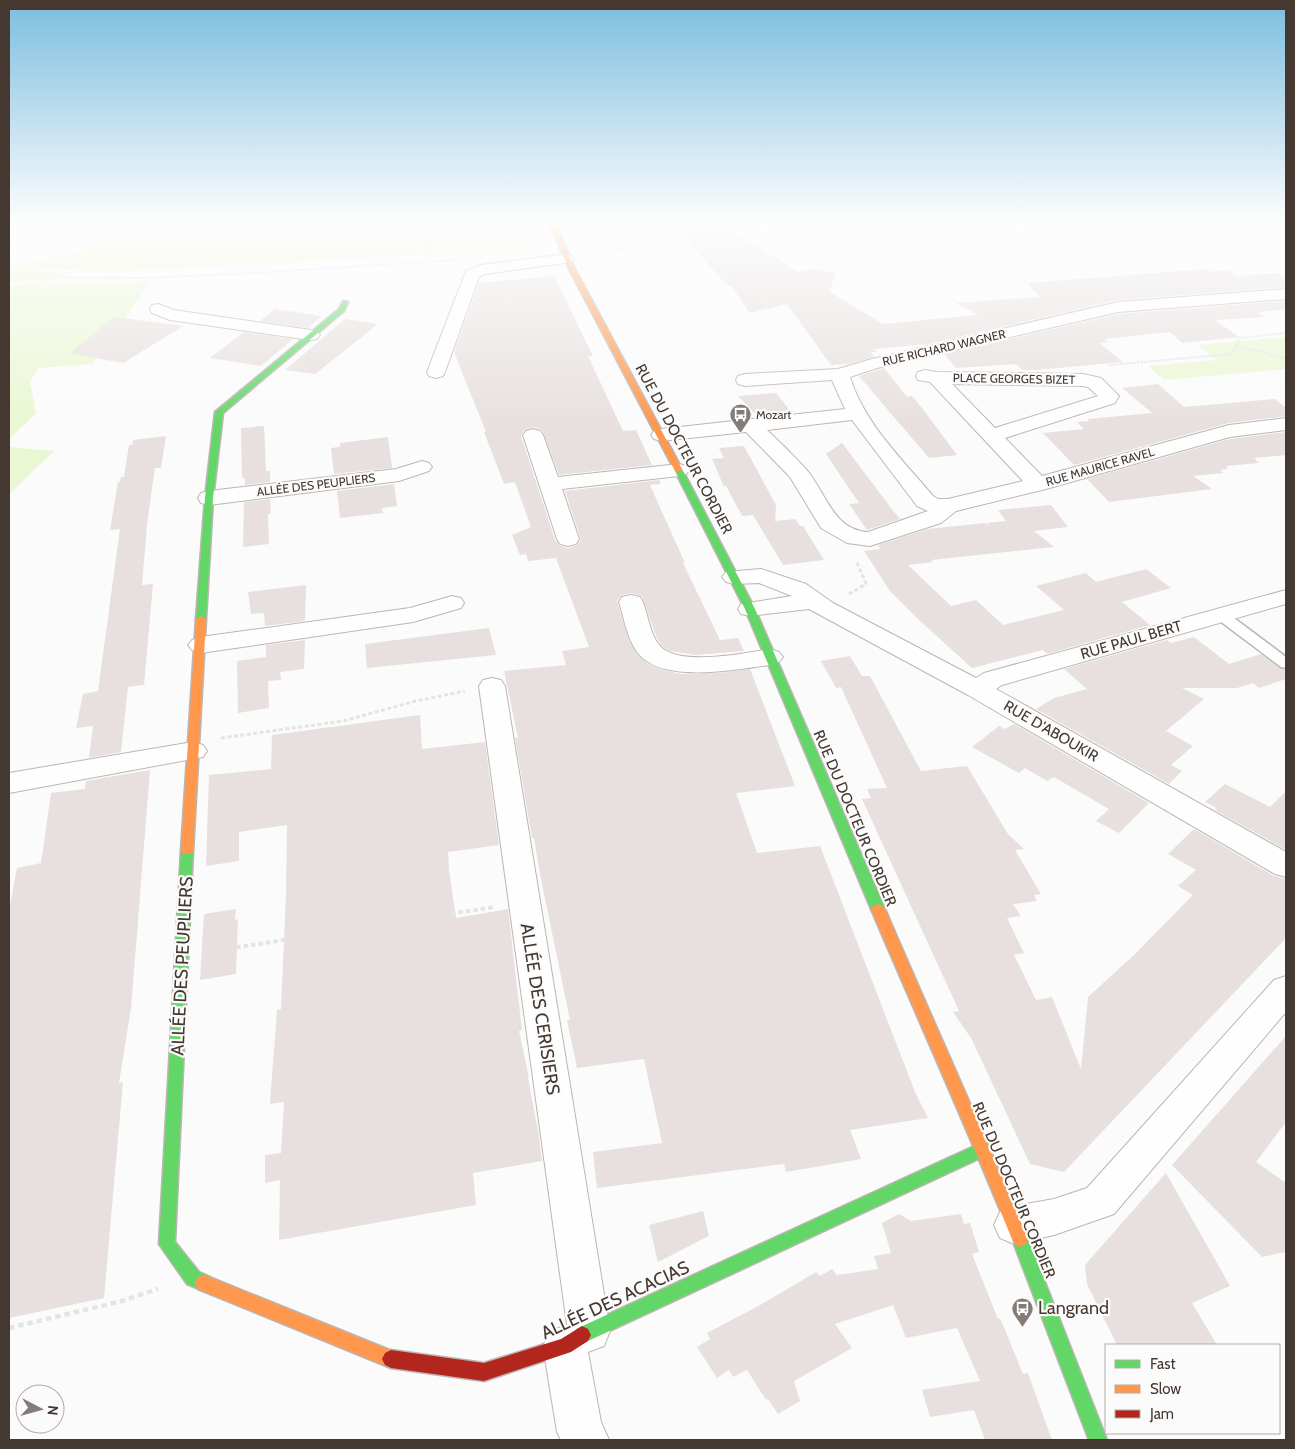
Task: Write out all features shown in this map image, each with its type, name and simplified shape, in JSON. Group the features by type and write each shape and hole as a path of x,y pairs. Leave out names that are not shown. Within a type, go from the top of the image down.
{"street":[{"path":"436,372 466,290"},
{"name":"RUE DU DOCTEUR CORDIER","path":"583,290 661,435 750,609 956,1091 983,1149 1098,1440"},
{"name":"RUE RICHARD WAGNER","path":"745,380 840,374 872,364 1118,307 1286,294"},
{"name":"ALLÉE DES PEUPLIERS","path":"193,1278 167,1244 193,747 209,498 220,412 342,310 345,302"},
{"path":"158,308 170,315 311,335"},
{"name":"PLACE GEORGES BIZET","path":"872,364 936,378 1090,381 1094,382 1109,396 1108,399 990,436"},
{"path":"840,374 841,381 856,414 925,502 934,506 948,506"},
{"path":"936,378 1038,484"},
{"path":"661,435 856,414"},
{"name":"RUE MAURICE RAVEL","path":"855,538 870,539 919,523 933,518 948,506 1038,484 1229,431 1286,424"},
{"path":"751,425 799,474 829,523 855,538"},
{"path":"533,435 568,539"},
{"name":"ALLÉE DES PEUPLIERS","path":"209,498 400,475 422,467"},
{"path":"549,484 679,470"},
{"name":"RUE D'ABOUKIR","path":"734,577 761,576 797,589 814,601 978,689 1286,866"},
{"name":"RUE PAUL BERT","path":"978,689 993,679 1286,597"},
{"path":"750,609 814,601"},
{"path":"631,602 649,650 665,662 691,665 770,657"},
{"path":"201,645 413,615 452,603"},
{"name":"ALLÉE DES CERISIERS","path":"492,686 524,902 577,1339 580,1432 586,1440"},
{"path":"9,783 193,747"},
{"path":"1014,1225 1054,1217 1100,1202 1286,989"},
{"name":"ALLÉE DES ACACIAS","path":"193,1278 388,1359 484,1372 577,1339 983,1149"}],"lane":[{"path":"1221,615 1286,664"}],"path":[{"path":"1090,381 1098,366 1232,354 1239,338 1286,333"},
{"path":"1236,346 1286,358"},
{"path":"855,538 851,548 866,584 859,589"},
{"path":"193,747 344,721 416,701 492,686 655,669 665,662"},
{"path":"182,956 524,902"},
{"path":"9,1328 122,1301 193,1278"}],"green space":[{"path":"9,290 145,290 93,364 39,368 30,381 36,413 9,439"},
{"path":"1286,337 1286,369 1164,380 1148,366 1217,360 1198,345"},
{"path":"9,447 54,451 9,494"}],"building":[{"path":"477,290 561,290 593,356 588,356 623,431 636,430 652,465 559,475 542,430 534,427 524,430 521,436 555,540 560,546 568,548 576,546 581,540 565,491 659,480 661,484 650,485 685,563 683,563 720,640 738,638 744,651 696,655 670,651 661,645 656,636 642,596 631,593 622,595 617,601 629,641 636,653 648,664 681,674 719,673 750,669 795,786 736,793 757,853 820,846 915,1092 928,1118 850,1130 861,1159 786,1172 784,1164 597,1188 593,1152 662,1143 644,1059 577,1068 567,1020 570,1020 534,838 532,838 515,738 518,738 504,671 566,665 562,651 589,647 556,558 528,561 526,554 520,555 512,535 531,527 515,482 504,484 484,432 486,432 454,352"},
{"path":"734,290 831,290 830,292 883,324 978,315 956,303 1040,297 1033,290 1252,290 1118,300 928,344 874,349 877,352 871,352 874,357 849,364 831,365 787,304 750,313"},
{"path":"1286,301 1286,309 1258,312 1265,317 1215,320 1239,337 1182,343 1170,332 1104,339 1108,342 1099,343 1123,362 1037,370 1023,370 1016,364 956,368 944,354 1118,314"},
{"path":"275,309 322,316 308,328 260,321"},
{"path":"114,317 183,326 123,363 70,353"},
{"path":"345,319 378,324 315,374 285,370"},
{"path":"244,332 293,339 261,366 210,358"},
{"path":"884,368 907,397 912,396 957,455 929,458 859,376"},
{"path":"1158,384 1184,407 1275,399 1286,408 1286,416 1229,423 1074,465 1043,433 1084,429 1077,422 1089,421 1088,419 1152,413 1122,388"},
{"path":"776,393 792,413 758,417 738,396"},
{"path":"264,426 266,471 270,471 270,482 245,485 245,478 242,478 241,428"},
{"path":"1286,432 1286,455 1254,458 1259,463 1226,466 1228,469 1220,470 1223,473 1193,476 1212,489 1109,502 1087,479 1230,439"},
{"path":"166,436 161,468 155,468 147,525 142,585 153,584 144,685 128,687 121,752 89,758 93,726 76,728 83,694 98,691 120,529 110,530 118,482 120,482 121,477 124,477 129,445 132,445 133,440"},
{"path":"388,437 392,468 334,474 331,448 340,447 340,443"},
{"path":"842,443 900,519 867,530 849,504 859,503 826,454"},
{"path":"744,446 776,505 775,521 795,519 800,526 803,526 824,560 783,565 753,515 742,516 726,486 724,487 712,459 724,458 719,448"},
{"path":"394,484 397,506 382,508 383,513 340,518 337,491"},
{"path":"270,499 271,513 268,514 269,544 243,547 244,502"},
{"path":"1051,505 1068,527 1034,531 1054,547 931,560 933,562 908,565 951,606 976,600 1003,625 1064,610 1036,586 1086,573 1096,582 1146,569 1171,588 1122,602 1150,625 1047,654 1043,650 972,668 890,591 864,551 880,549 878,545 928,529 985,523 990,526 987,523 1006,521 998,510"},
{"path":"306,585 305,621 265,626 264,613 251,614 248,592"},
{"path":"489,628 496,655 367,668 365,644"},
{"path":"1194,637 1229,664 1261,654 1280,668 1286,670 1286,679 1259,688 1253,683 1237,688 1182,688 1204,699 1166,731 1193,746 1171,765 1182,771 1169,784 1036,709 1054,698 1087,689 1064,669 1167,640 1171,643"},
{"path":"305,640 304,669 280,672 281,680 268,681 269,708 238,713 237,661 266,657 266,645"},
{"path":"850,656 862,676 870,676 921,771 967,766 1008,834 1024,849 1015,850 1041,894 1034,895 1037,901 1013,904 1021,916 1007,918 1024,953 1014,955 1036,1000 1052,997 1081,1069 1088,997 1134,955 1193,895 1178,886 1196,870 1168,854 1194,829 1274,876 1286,879 1286,938 1064,1172 1030,1164 971,1038 953,1012 959,1011 862,799 871,798 867,789 887,788 841,687 836,688 821,661"},
{"path":"420,715 422,749 485,742 499,845 448,852 449,870 456,918 508,909 522,1030 519,1031 529,1078 542,1161 473,1173 476,1205 279,1240 280,1180 265,1183 265,1155 281,1153 284,1102 270,1104 277,1010 281,1009 287,825 239,832 239,861 206,866 209,775 271,769 272,735"},
{"path":"1014,724 1149,803 1119,833 1096,821 1109,809 1054,777 1047,781 1025,768 1019,773 972,747 999,726 1005,729"},
{"path":"150,770 131,1008 119,1083 123,1082 104,1298 9,1318 9,911 17,868 41,863 51,793 85,789 86,781"},
{"path":"1225,784 1270,807 1286,791 1286,850 1215,810 1217,808 1205,802"},
{"path":"236,909 235,920 238,919 236,974 200,980 204,914"},
{"path":"1286,1036 1286,1122 1256,1162 1286,1183 1286,1252 1262,1257 1172,1165"},
{"path":"1166,1173 1230,1286 1192,1303 1216,1344 1117,1344 1087,1284 1085,1265"},
{"path":"703,1211 709,1236 658,1262 649,1225"},
{"path":"899,1214 911,1221 961,1214 964,1224 970,1223 979,1252 972,1254 1023,1374 1028,1373 1052,1440 985,1440 974,1410 930,1417 922,1390 980,1381 957,1328 906,1338 893,1305 835,1324 852,1348 794,1381 800,1401 778,1414 768,1399 766,1400 747,1370 733,1377 729,1370 717,1378 697,1347 710,1339 707,1333 762,1304 816,1272 820,1276 832,1269 837,1275 878,1269 874,1256 891,1253 882,1223"}],"traffic: fast":[{"path":"201,619 209,498 219,412 342,310 345,302"},
{"path":"678,469 750,609 878,909"},
{"path":"187,851 167,1244 193,1278 204,1283"},
{"path":"582,1335 983,1149"},
{"path":"1020,1239 1098,1440"}],"traffic: slow":[{"path":"583,290 678,469"},
{"path":"187,851 201,619"},
{"path":"878,909 983,1149 1020,1239"},
{"path":"204,1283 391,1359"}],"traffic: jam":[{"path":"391,1359 484,1372 565,1346 582,1335"}],"place":[{"name":"Mozart","path":"740,434"},
{"name":"Langrand","path":"1022,1327"}]}
